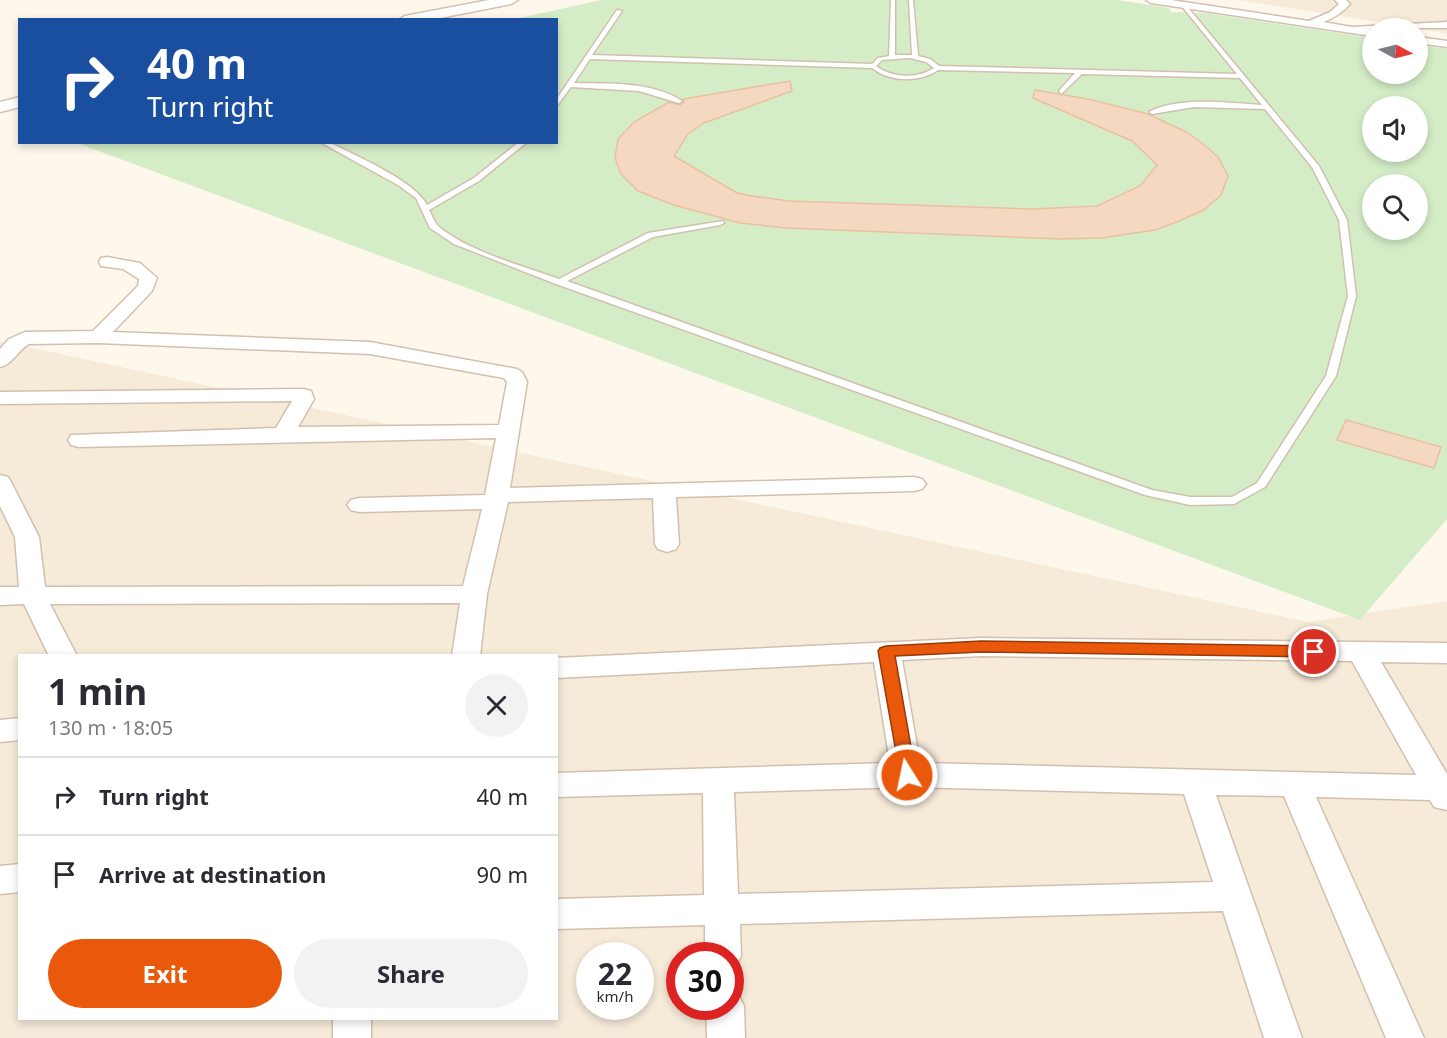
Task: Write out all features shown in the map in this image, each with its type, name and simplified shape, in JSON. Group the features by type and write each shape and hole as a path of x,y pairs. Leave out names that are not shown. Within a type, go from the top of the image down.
{"main road":[{"path":"417,18 517,1"},
{"path":"443,18 517,1"},
{"path":"0,101 18,96"},
{"path":"0,107 18,102"}],"street":[{"path":"1151,0 1180,2 1362,32"},
{"path":"1310,24 1341,9 1345,4 1340,0"},
{"path":"1344,29 1447,25"},
{"path":"1428,41 1447,44"},
{"path":"98,337 146,288 148,278 140,268 127,263 107,262"},
{"path":"0,361 16,343 25,338 98,337 370,348 510,373 515,376 517,382 496,499 474,594 466,654"},
{"path":"0,398 304,395 304,399 283,434"},
{"path":"79,440 508,430"},
{"path":"0,482 27,537 33,597 62,654"},
{"path":"359,505 664,491 914,484"},
{"path":"664,491 668,544"},
{"path":"0,596 474,594"},
{"path":"558,668 981,647 1447,653"},
{"path":"886,651 907,775"},
{"path":"1361,652 1444,792"},
{"path":"0,731 18,729"},
{"path":"558,785 907,775 1294,784 1444,792"},
{"path":"718,781 723,942"},
{"path":"1196,782 1283,1038"},
{"path":"1294,784 1405,1038"},
{"path":"0,880 18,878"},
{"path":"558,914 1234,896"},
{"path":"352,1020 352,1038"},
{"path":"725,1020 726,1038"}],"lane":[{"path":"892,57 893,0"},
{"path":"911,0 915,58"},
{"path":"327,144 401,183 419,197 433,226 457,242 559,282 1149,492 1190,501 1234,500 1261,485 1331,376 1352,296 1343,220 1315,166 1180,2"},
{"path":"558,102 619,11"},
{"path":"587,57 873,66 882,72 904,76 928,74 938,68 1240,76"},
{"path":"873,66 880,59 892,57 928,61 938,68"},
{"path":"1061,92 1081,71"},
{"path":"569,85 635,87 660,92 680,101"},
{"path":"1152,112 1168,106 1189,105 1266,107"},
{"path":"425,209 452,196 501,162 522,144"},
{"path":"559,282 651,235 720,223"}],"shaded area":[{"path":"1238,0 1447,0 1447,34 1428,30 1428,18 1362,19"},
{"path":"0,341 1308,622 1447,601 1447,1038 0,1038"}],"green space":[{"path":"601,0 1117,0 1169,8 1171,12 1204,13 1362,37 1362,84 1428,84 1428,46 1447,49 1447,519 1360,620 80,144 558,144 558,18 520,18"}],"building":[{"path":"790,81 792,91 704,123 688,134 674,156 737,193 752,196 789,201 1032,209 1097,206 1140,186 1157,165 1132,141 1033,98 1035,90 1088,99 1148,114 1186,132 1202,143 1218,157 1228,176 1221,195 1204,210 1155,230 1101,238 1060,239 786,228 740,223 674,205 638,191 621,174 615,158 618,139 634,122 669,102 680,105 684,102 683,99"},
{"path":"1346,420 1441,447 1434,468 1337,440"}],"route":[{"path":"907,775 886,651 981,647 1314,652"}]}
